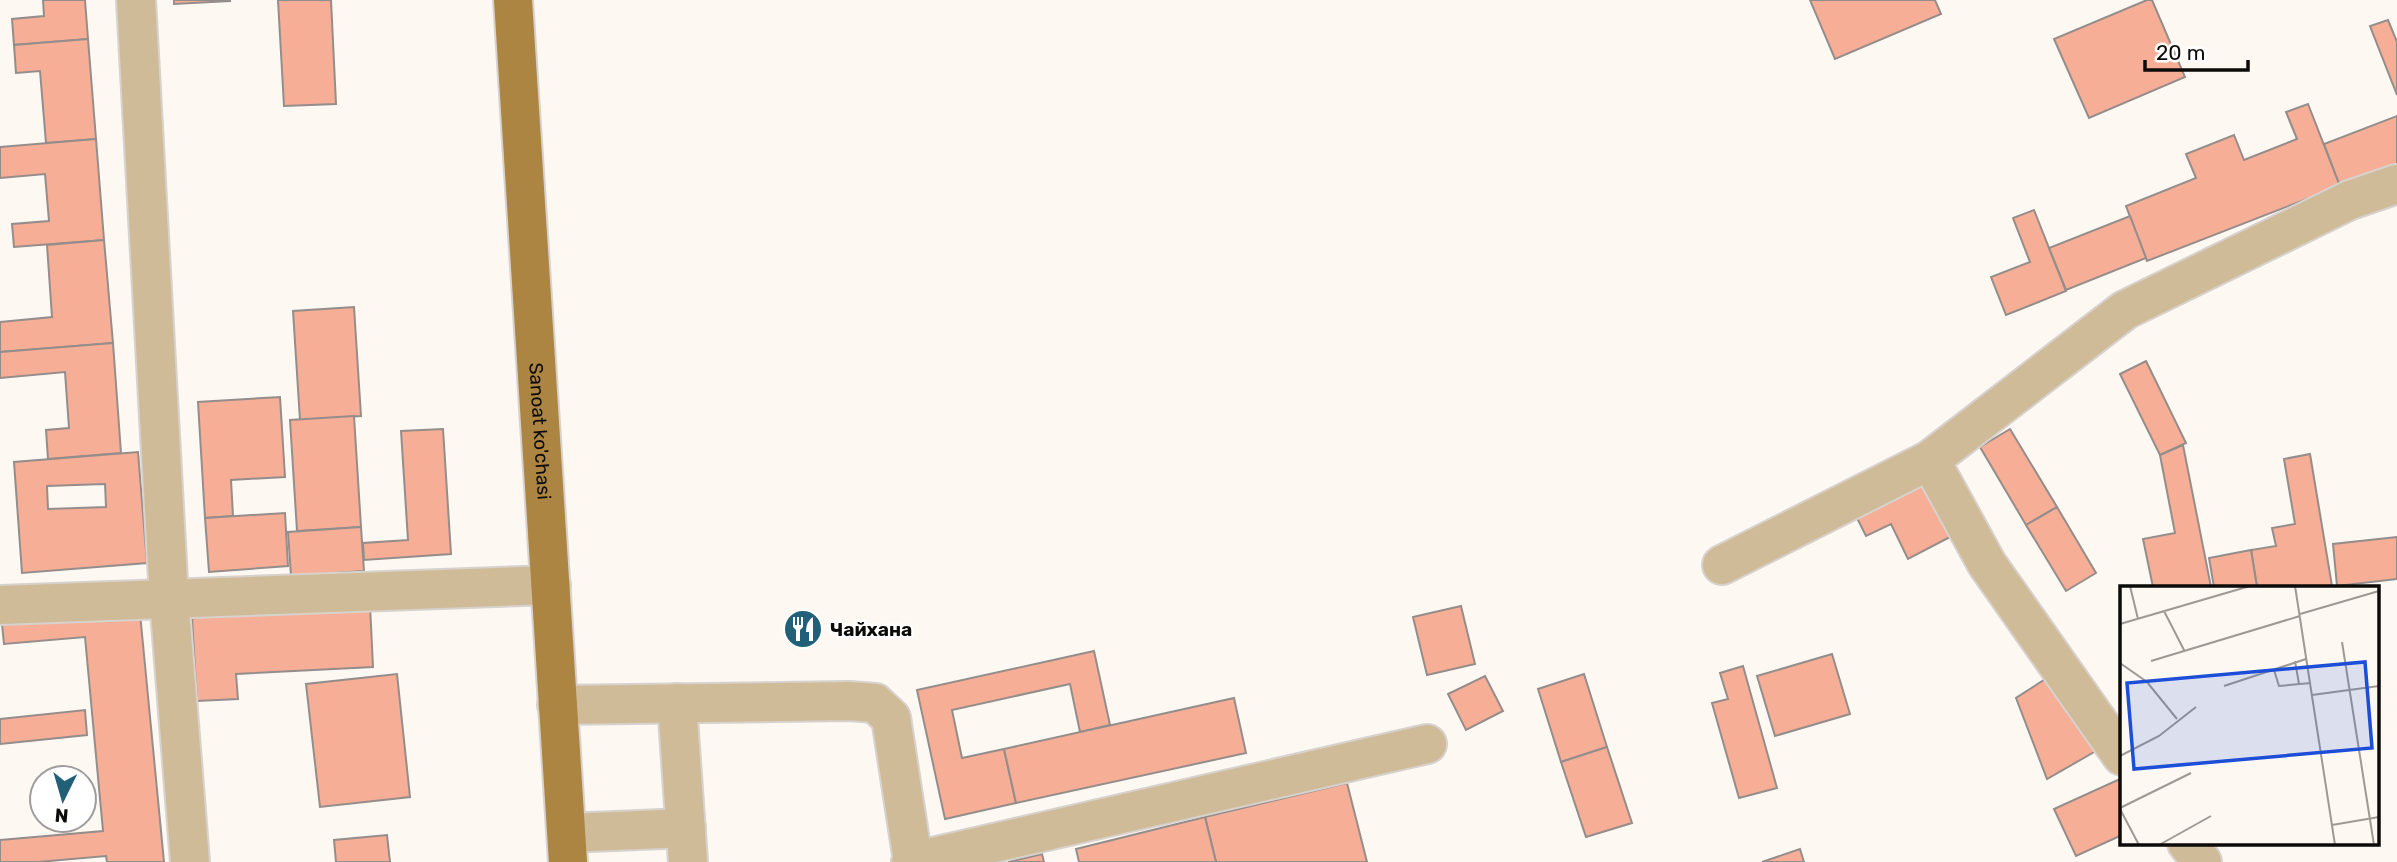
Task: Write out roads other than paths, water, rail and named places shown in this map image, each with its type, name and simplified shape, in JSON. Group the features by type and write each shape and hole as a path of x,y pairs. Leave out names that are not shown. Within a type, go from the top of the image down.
{"main road":[{"name":"Sanoat ko'chasi","path":"513,0 567,848"}],"street":[{"path":"136,0 169,598 190,862"},
{"path":"1722,565 1930,460 2125,310 2350,200 2397,184"},
{"path":"1930,460 1987,564 2120,753"},
{"path":"0,605 551,585"},
{"path":"557,705 849,701 875,704 891,718 912,862 1427,744"},
{"path":"567,848 687,845 677,703"},
{"path":"2188,844 2202,862"}],"place":[{"name":"Чайхана","path":"803,629"}]}
